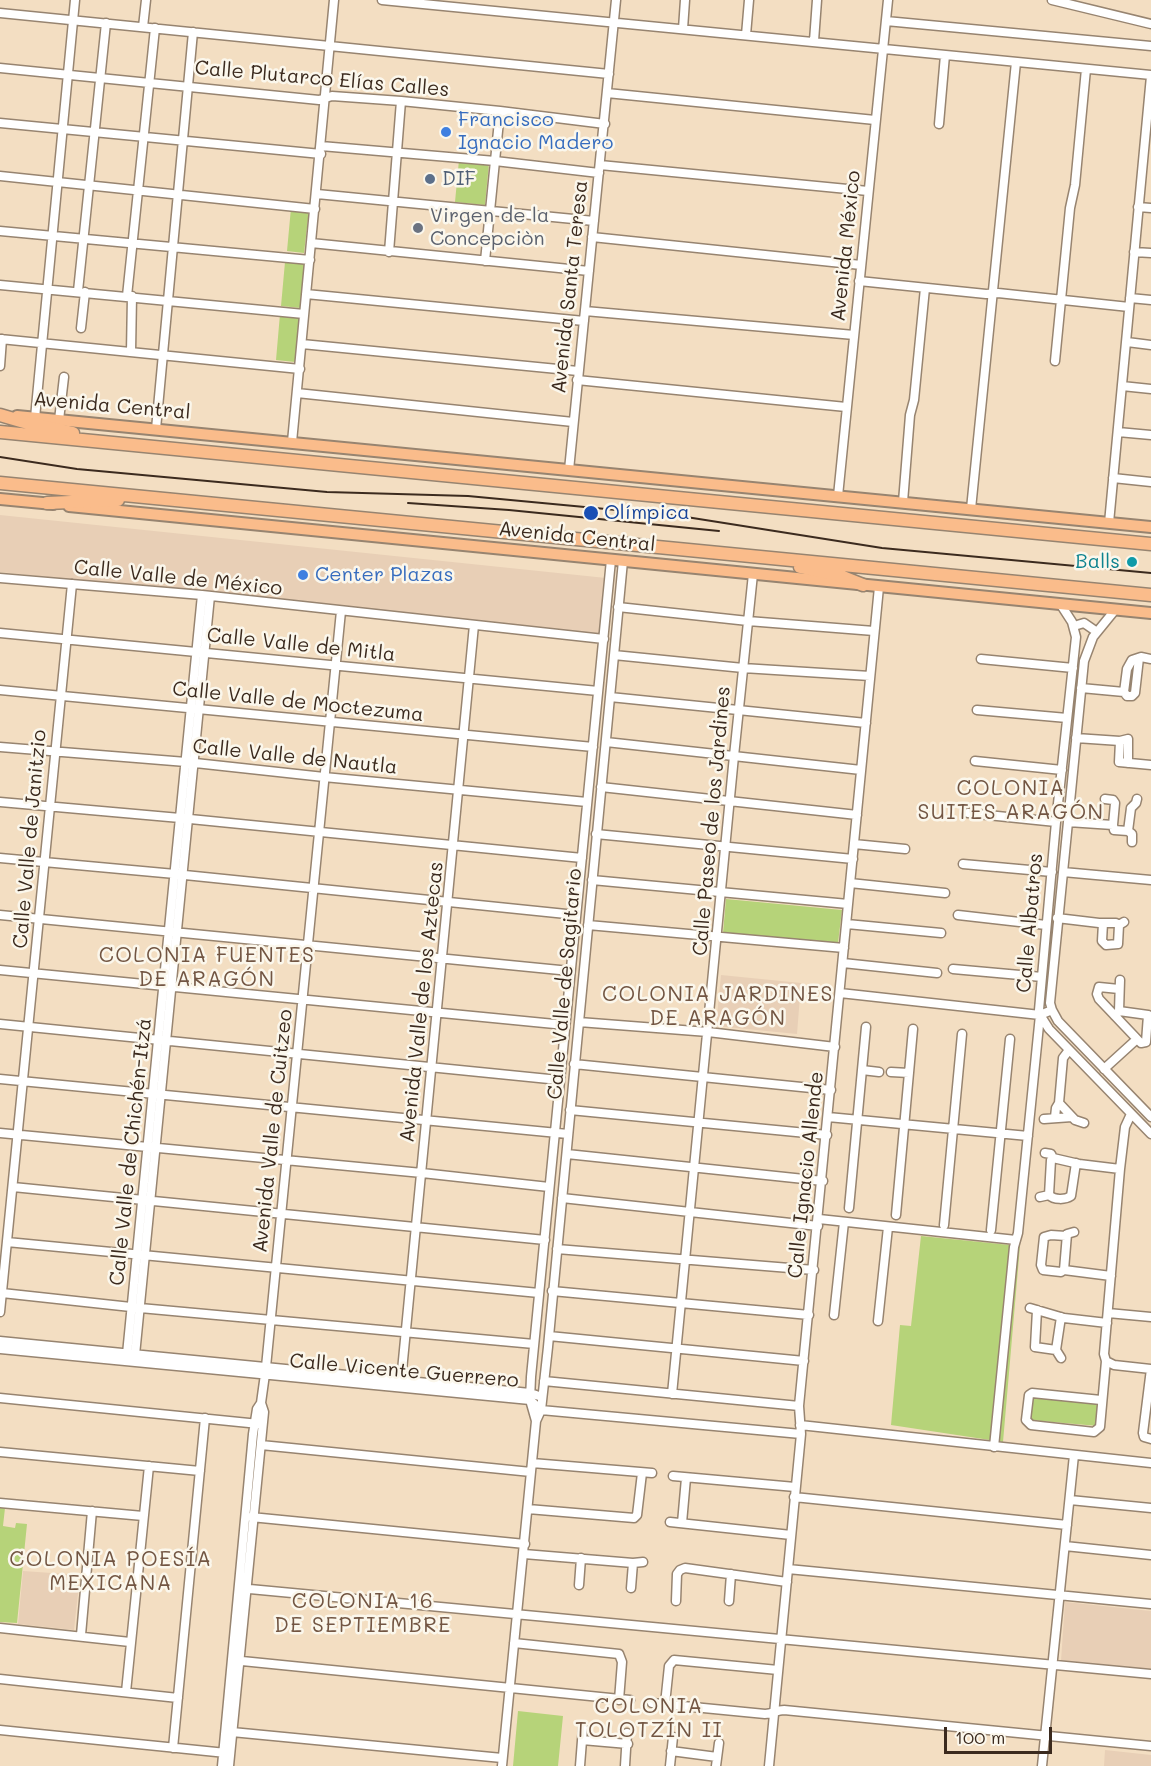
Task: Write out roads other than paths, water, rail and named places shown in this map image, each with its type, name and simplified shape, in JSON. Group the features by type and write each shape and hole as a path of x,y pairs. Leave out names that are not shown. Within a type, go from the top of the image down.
{"highway":[{"path":"0,415 66,430 97,441"},
{"name":"Avenida Central","path":"0,432 1151,544"},
{"name":"Avenida Central","path":"0,483 1151,595"},
{"path":"47,503 167,498"},
{"path":"771,558 838,575 863,585"}],"main road":[{"name":"Avenida Central","path":"0,415 292,441 1151,527"},
{"name":"Avenida Central","path":"0,499 1151,614"}],"street":[{"path":"35,418 75,0"},
{"path":"143,27 146,0"},
{"path":"292,441 334,0"},
{"path":"382,0 1151,76 1147,166 1138,207 1109,523"},
{"name":"Avenida Santa Teresa","path":"569,470 616,0"},
{"path":"683,29 685,0"},
{"path":"746,35 749,0"},
{"path":"814,41 817,0"},
{"name":"Avenida México","path":"838,496 888,0"},
{"path":"1052,0 1151,24"},
{"path":"0,13 609,74"},
{"path":"886,21 1151,46"},
{"path":"81,328 88,185 106,23"},
{"path":"131,351 130,296 133,243 155,28"},
{"path":"156,429 193,32"},
{"path":"939,124 945,55"},
{"path":"971,509 1016,62"},
{"name":"Calle Plutarco Elías Calles","path":"0,68 188,85 319,100 332,96 401,101 605,124"},
{"path":"1055,361 1086,69"},
{"path":"608,93 875,120"},
{"path":"389,252 401,101"},
{"path":"485,261 500,111"},
{"path":"0,123 93,130 183,141 495,160 868,191"},
{"path":"0,176 315,209"},
{"path":"317,194 594,221"},
{"path":"1138,207 1151,208"},
{"path":"0,231 310,260"},
{"path":"592,237 861,265"},
{"path":"311,243 589,272"},
{"path":"1134,252 1151,253"},
{"path":"859,281 1061,300 1130,302 1151,300"},
{"path":"0,285 304,314"},
{"path":"903,502 910,415 914,400 925,288"},
{"path":"306,294 584,321"},
{"path":"585,311 854,335"},
{"path":"0,366 1,339 300,369"},
{"path":"1127,342 1151,345"},
{"path":"302,344 846,407"},
{"path":"60,420 64,377"},
{"path":"1122,386 1151,389"},
{"path":"297,393 573,422"},
{"path":"1118,432 1151,435"},
{"path":"1113,478 1151,482"},
{"name":"Calle Valle de Sagitario","path":"530,1397 611,560"},
{"name":"Calle Valle de Sagitario","path":"541,1410 623,561"},
{"name":"Calle Paseo de los Jardines","path":"672,1394 753,574"},
{"name":"Calle Valle de México","path":"0,578 206,596 604,639"},
{"name":"Calle Valle de Janitzio","path":"0,1312 72,584"},
{"name":"Calle Ignacio Allende","path":"769,1766 800,1430 799,1406 823,1181 879,587"},
{"name":"Calle Valle de Chichén-Itzá","path":"131,1354 206,596"},
{"name":"Calle Albatros","path":"1062,604 1074,626 1076,637 1046,925 1039,1001 1040,1015 1049,1029 1151,1134"},
{"path":"618,607 748,621 874,631"},
{"name":"Avenida Valle de Cuitzeo","path":"258,1423 264,1412 261,1403 288,1160 341,610"},
{"name":"Calle Albatros","path":"1115,610 1097,632 1086,653 1050,999 1052,1010 1058,1021 1151,1117"},
{"path":"1074,626 1084,623 1097,632"},
{"name":"Avenida Valle de los Aztecas","path":"401,1381 474,625"},
{"name":"Calle Valle de Mitla","path":"0,633 598,691"},
{"path":"614,655 743,668 870,676"},
{"path":"1081,688 1124,692 1129,697 1135,694 1139,657 1151,659"},
{"path":"981,659 1073,668"},
{"name":"Calle Valle de Moctezuma","path":"0,690 592,747"},
{"path":"610,697 866,723"},
{"path":"977,710 1067,718"},
{"path":"1076,738 1129,740 1128,764 1151,765"},
{"path":"606,742 861,770"},
{"name":"Calle Valle de Nautla","path":"0,747 190,762 587,802"},
{"path":"975,761 1062,770"},
{"path":"601,787 857,815"},
{"path":"1105,799 1113,800 1115,805 1114,830 1128,831 1132,834 1132,842"},
{"path":"1128,831 1131,808 1137,799"},
{"path":"0,802 582,858"},
{"path":"1115,805 1131,808"},
{"path":"968,813 1056,822"},
{"path":"1068,822 1113,825"},
{"path":"596,834 853,859"},
{"path":"854,844 905,849"},
{"path":"0,858 576,915"},
{"path":"963,864 1052,872"},
{"path":"1063,872 1151,880"},
{"path":"592,880 848,904"},
{"path":"850,883 945,893"},
{"path":"0,915 570,971"},
{"path":"958,915 1046,925"},
{"path":"1058,918 1122,924 1118,944 1106,945 1102,941 1103,923"},
{"path":"846,924 941,933"},
{"path":"588,925 844,948"},
{"path":"843,963 937,973"},
{"path":"952,969 1042,976"},
{"path":"0,970 565,1025"},
{"path":"1117,1013 1120,984 1100,986 1097,991 1099,999 1117,1013 1137,1039 1143,1043 1146,1042 1150,1021 1146,1014 1117,1013"},
{"path":"840,993 1040,1015 1052,1010"},
{"path":"994,1447 1040,1015"},
{"path":"579,1022 708,1032 835,1047"},
{"path":"0,1024 559,1080"},
{"path":"849,1208 866,1027"},
{"path":"896,1215 913,1029"},
{"path":"944,1225 962,1034"},
{"path":"991,1230 1010,1038"},
{"path":"1104,1069 1137,1039"},
{"path":"1055,1117 1059,1103 1063,1058 1069,1050"},
{"path":"574,1064 831,1090"},
{"path":"862,1070 879,1072"},
{"path":"891,1072 909,1073"},
{"path":"0,1078 568,1134"},
{"path":"1059,1103 1072,1117 1084,1124"},
{"path":"570,1110 827,1135"},
{"path":"1101,1400 1032,1393 1029,1395 1026,1420 1031,1425 1096,1432 1100,1427 1120,1169 1125,1127 1131,1114"},
{"path":"828,1117 1028,1136"},
{"path":"1044,1119 1072,1117"},
{"path":"0,1133 549,1187"},
{"path":"567,1154 823,1181"},
{"path":"1076,1163 1071,1196 1064,1199 1045,1196 1051,1160 1049,1155 1076,1163 1120,1169"},
{"path":"12,1187 545,1240"},
{"path":"562,1198 690,1213 818,1223 844,1222 1017,1240"},
{"path":"834,1315 844,1222"},
{"path":"878,1321 888,1227"},
{"path":"1064,1270 1070,1234 1044,1237 1041,1265 1045,1271 1061,1272 1064,1270 1111,1276"},
{"path":"7,1242 539,1293"},
{"path":"557,1249 813,1270"},
{"path":"552,1291 809,1315"},
{"path":"2,1293 534,1344"},
{"path":"1061,1317 1058,1354 1035,1347 1034,1309 1061,1317 1151,1317"},
{"path":"549,1336 804,1361"},
{"name":"Calle Vicente Guerrero","path":"0,1341 266,1371 542,1397"},
{"name":"Calle Vicente Guerrero","path":"0,1349 401,1381 530,1397 541,1410 800,1430 1151,1463"},
{"path":"1106,1361 1114,1365 1151,1369 1148,1415 1143,1435 1151,1439"},
{"path":"544,1381 799,1406"},
{"path":"232,1732 502,1762 536,1421 530,1397"},
{"path":"0,1398 258,1423"},
{"path":"536,1421 541,1410"},
{"path":"173,1748 205,1418"},
{"path":"250,1517 261,1445 258,1423"},
{"path":"229,1766 226,1753 258,1423"},
{"path":"261,1445 531,1467 652,1473"},
{"path":"0,1452 200,1471"},
{"path":"1042,1766 1074,1455"},
{"path":"126,1692 149,1466"},
{"path":"528,1509 634,1518 637,1515 642,1473"},
{"path":"673,1476 1067,1525"},
{"path":"682,1523 686,1478"},
{"path":"1070,1500 1151,1508"},
{"path":"0,1503 143,1516"},
{"path":"81,1635 92,1512"},
{"path":"250,1517 524,1549 581,1558 643,1562"},
{"path":"670,1522 791,1535"},
{"path":"1065,1546 1151,1555"},
{"path":"579,1585 581,1558"},
{"path":"631,1588 633,1563"},
{"path":"675,1601 678,1574 685,1568 787,1582"},
{"path":"788,1569 1151,1604"},
{"path":"729,1601 731,1574"},
{"path":"243,1589 1151,1674"},
{"path":"0,1628 130,1642"},
{"path":"514,1643 619,1654 622,1662 619,1700"},
{"path":"236,1660 630,1700"},
{"path":"222,1766 232,1732 236,1660"},
{"path":"665,1704 669,1666 674,1660 778,1670"},
{"path":"0,1679 178,1698"},
{"path":"652,1703 765,1714 770,1714 775,1710 1151,1746"},
{"path":"580,1766 583,1728"},
{"path":"0,1730 226,1753"},
{"path":"625,1766 627,1733"},
{"path":"670,1766 673,1737"},
{"path":"582,1740 628,1744"},
{"path":"671,1750 717,1762 719,1743"}],"railway":[{"path":"0,457 77,469 327,492 468,496 680,516 882,548 1151,573"},
{"path":"408,503 509,510 719,531"}],"place":[{"name":"Francisco Ignacio Madero","path":"446,132"},
{"name":"DIF","path":"430,179"},
{"name":"Virgen de la Concepciòn","path":"418,228"},
{"name":"Olímpica","path":"591,513"},
{"name":"Balls","path":"1132,562"},
{"name":"Center Plazas","path":"303,575"}],"district":[{"name":"COLONIA SUITES ARAGÓN","path":"1011,801"},
{"name":"COLONIA FUENTES DE ARAGÓN","path":"207,968"},
{"name":"COLONIA JARDINES DE ARAGÓN","path":"718,1007"},
{"name":"COLONIA POESÍA MEXICANA","path":"111,1572"},
{"name":"COLONIA 16 DE SEPTIEMBRE","path":"363,1614"},
{"name":"COLONIA TOLOTZÍN II","path":"649,1719"}]}
